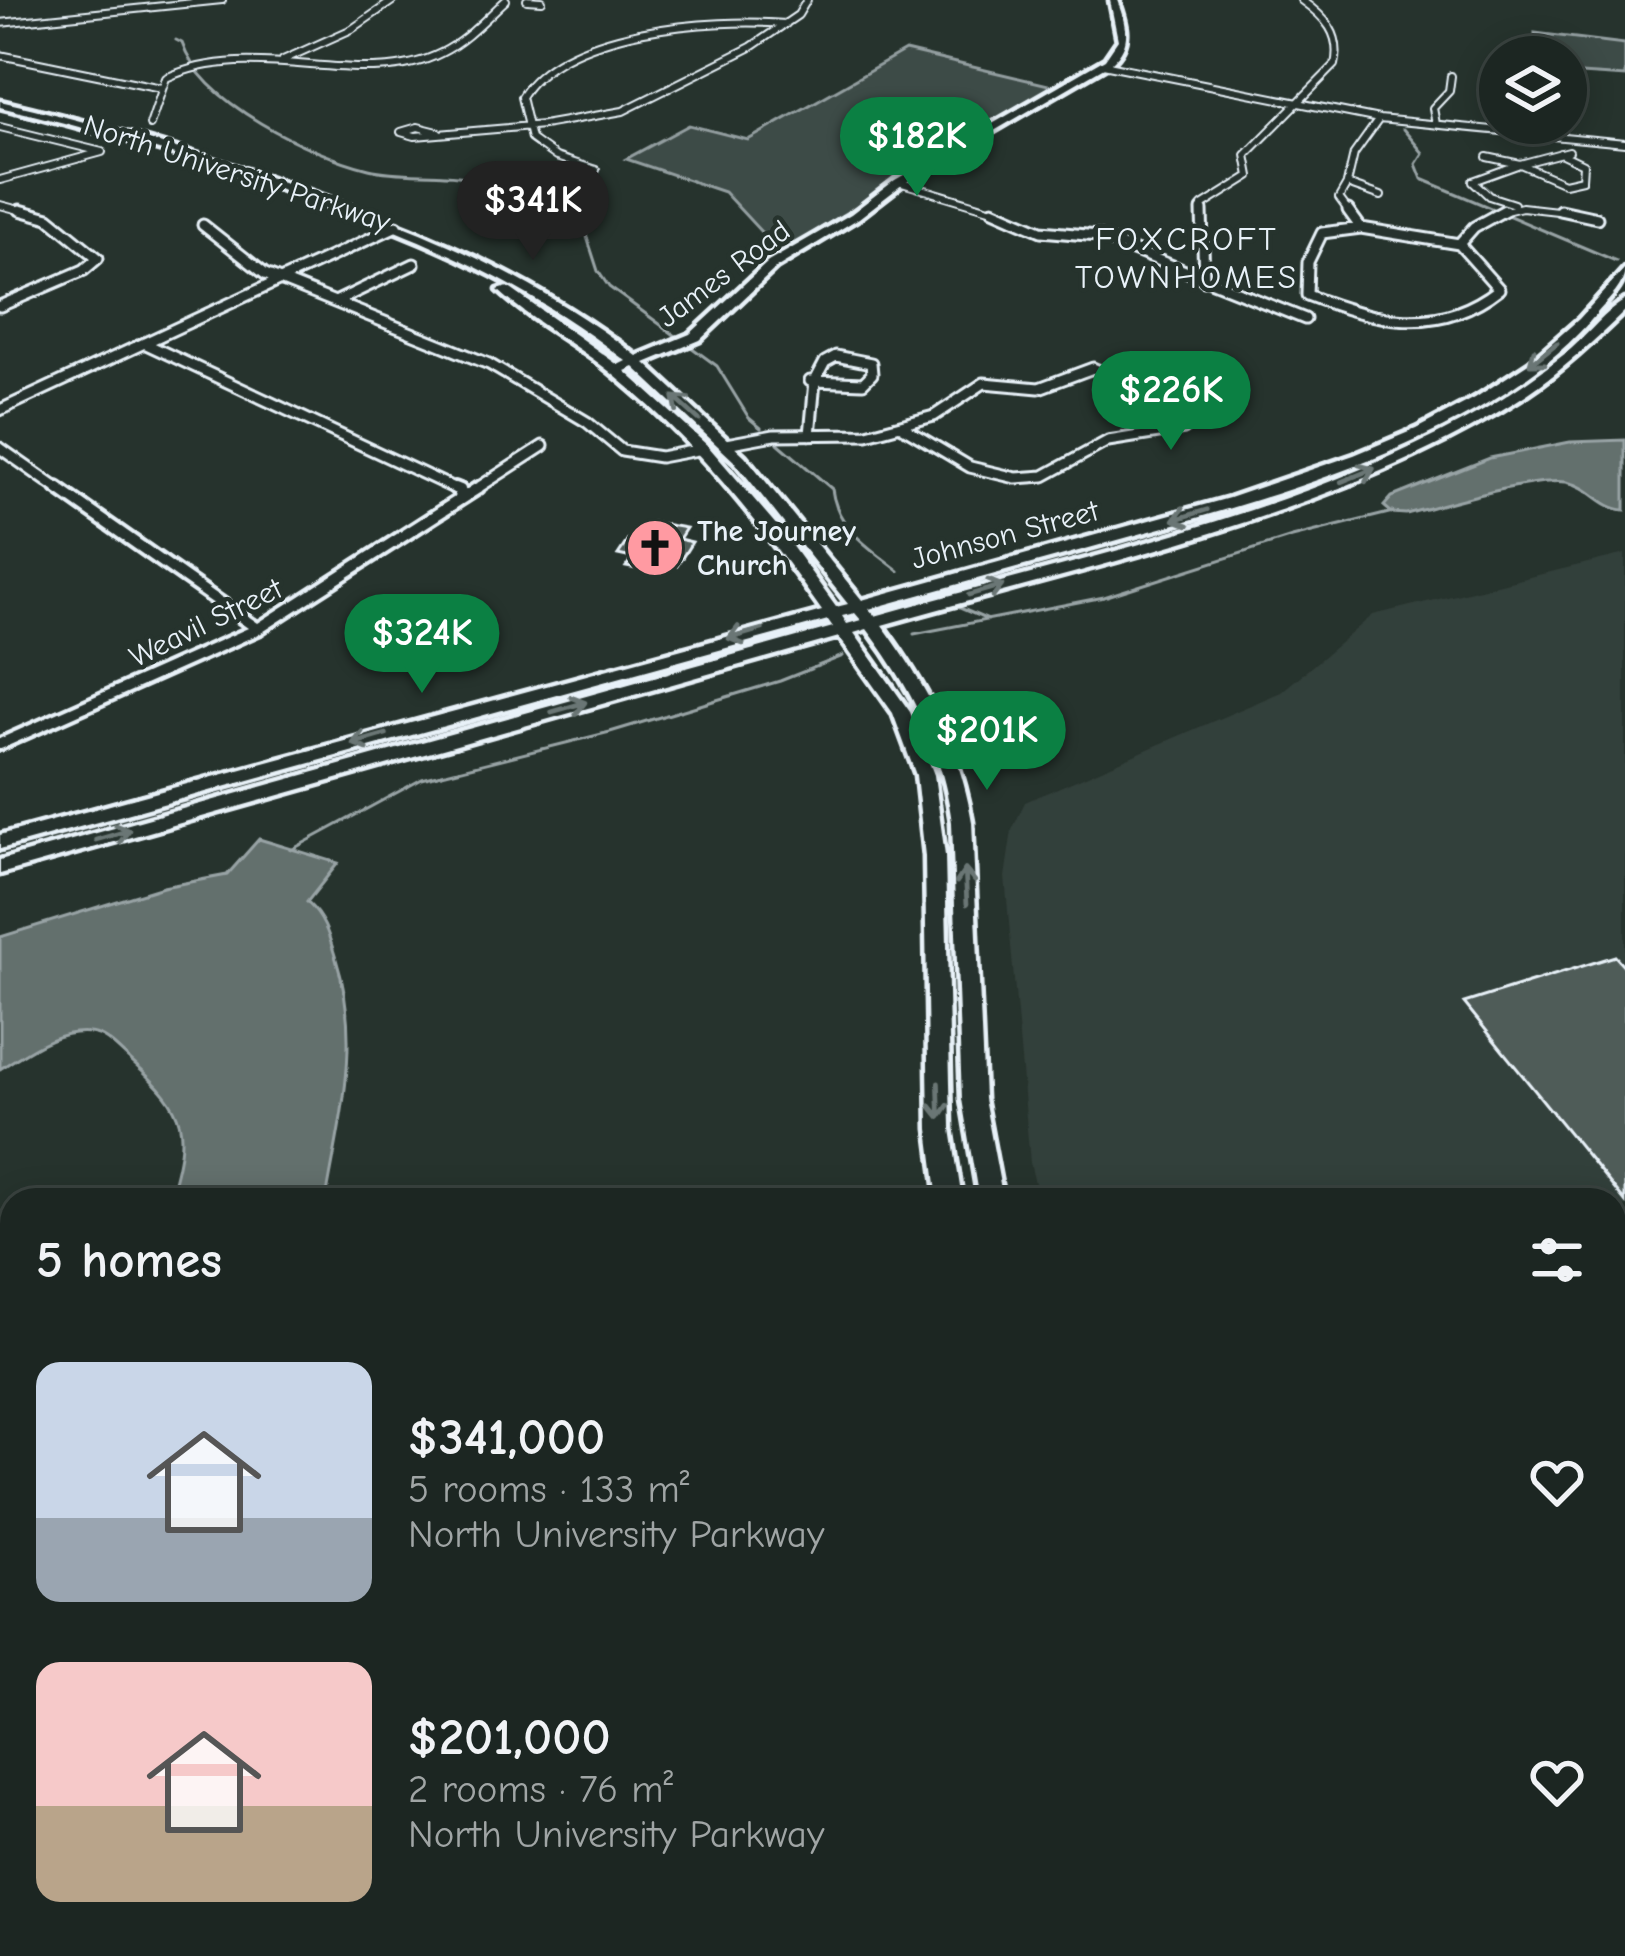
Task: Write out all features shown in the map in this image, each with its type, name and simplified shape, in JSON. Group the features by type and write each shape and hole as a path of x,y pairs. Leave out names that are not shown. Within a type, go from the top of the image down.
{"main road":[{"path":"1103,64 1120,51 1125,38 1114,0"},
{"name":"James Road","path":"616,369 695,337 763,272 899,182 1103,64"},
{"name":"North University Parkway","path":"0,108 149,149 390,230 503,274 633,363 726,444 873,622 920,689 958,779 973,1100 990,1188"},
{"name":"North University Parkway","path":"390,230 468,269 616,369 703,449 773,530 901,712 925,775 935,856 940,1129 948,1188"},
{"name":"Johnson Street","path":"0,842 1173,520 1370,453 1450,415 1516,375 1568,334 1625,272"},
{"name":"Johnson Street","path":"0,867 1227,521 1386,464 1529,390 1577,352 1625,304"}],"street":[{"path":"0,23 222,0"},
{"path":"278,62 352,29 394,0"},
{"path":"150,125 161,88 171,74 197,64 398,64 430,58 451,48 506,0"},
{"path":"526,0 542,1"},
{"path":"438,132 595,118 642,103 787,24 807,0"},
{"path":"1204,280 1202,206 1250,176 1246,155 1335,65 1339,52 1330,24 1301,0"},
{"path":"596,170 541,149 531,139 521,98 533,79 624,35 689,20 787,24"},
{"path":"0,55 161,88"},
{"path":"1103,64 1378,119 1479,127"},
{"path":"1436,124 1433,108 1449,91 1451,76"},
{"path":"1361,228 1339,198 1354,154 1378,119"},
{"path":"0,127 101,152 0,179"},
{"path":"1587,138 1625,143"},
{"path":"1560,144 1560,153"},
{"path":"1506,210 1474,181 1570,151 1576,144"},
{"path":"1487,157 1520,164 1564,183 1582,178 1583,164 1560,153"},
{"path":"899,182 1015,217 1041,231 1098,236 1304,319"},
{"path":"1347,184 1381,196"},
{"path":"0,205 59,224 98,258 91,267 0,306"},
{"path":"1460,244 1477,226 1506,210 1597,218"},
{"path":"203,225 279,281 489,364 587,422 622,451 660,458 703,449"},
{"path":"1361,228 1460,244 1499,289 1462,316 1385,321 1307,295 1306,274 1316,238 1361,228"},
{"path":"0,410 390,230"},
{"path":"335,302 414,264"},
{"path":"144,343 460,490 459,500"},
{"path":"810,381 862,383 872,374 871,363 859,357 836,358 818,368 810,381 810,435"},
{"path":"726,444 867,434 934,416 984,383 1039,388 1093,368 1141,388 1184,428 1108,441 1089,447 1044,476 1016,478 970,466 901,426"},
{"name":"Weavil Street","path":"0,744 258,629 543,446"},
{"path":"0,448 258,629"}],"shaded area":[{"path":"1587,39 1625,44 1625,77 1587,74"},
{"path":"905,51 1053,86 795,244 762,233 724,192 626,159 689,125 748,140"},
{"path":"1625,440 1625,510 1566,482 1511,488 1406,514 1392,513 1384,506 1392,497 1490,458 1570,442"},
{"path":"1625,554 1625,1188 1036,1188 1005,877 1012,830 1025,802 1281,692 1373,615"},
{"path":"259,839 338,863 307,902 331,943 347,1020 346,1080 328,1188 172,1188 181,1139 174,1109 151,1079 95,1034 70,1034 45,1042 0,1069 0,937 163,887 227,875"}],"building":[{"name":"The Journey Church","path":"652,522 686,528 679,539 692,542 677,566 664,563 658,573 626,567 632,558 618,555 634,531 645,533"},
{"path":"1615,956 1625,967 1625,1188 1614,1188 1464,1003"}],"waterway":[{"path":"176,40 211,86 234,106 318,152 369,169 472,178 571,204 578,209 598,271 609,287 717,366 749,418 761,428"},
{"path":"1403,129 1423,153 1416,164 1422,179 1616,261"},
{"path":"778,443 832,489 847,526 899,571"},
{"path":"987,620 1104,597 1292,537 1393,512"},
{"path":"960,608 987,620"},
{"path":"914,634 987,620"},
{"path":"291,850 422,779 610,732 780,681 843,656"}],"place":[{"name":"The Journey Church","path":"655,548"}],"district":[{"name":"FOXCROFT TOWNHOMES","path":"1187,258"}]}
